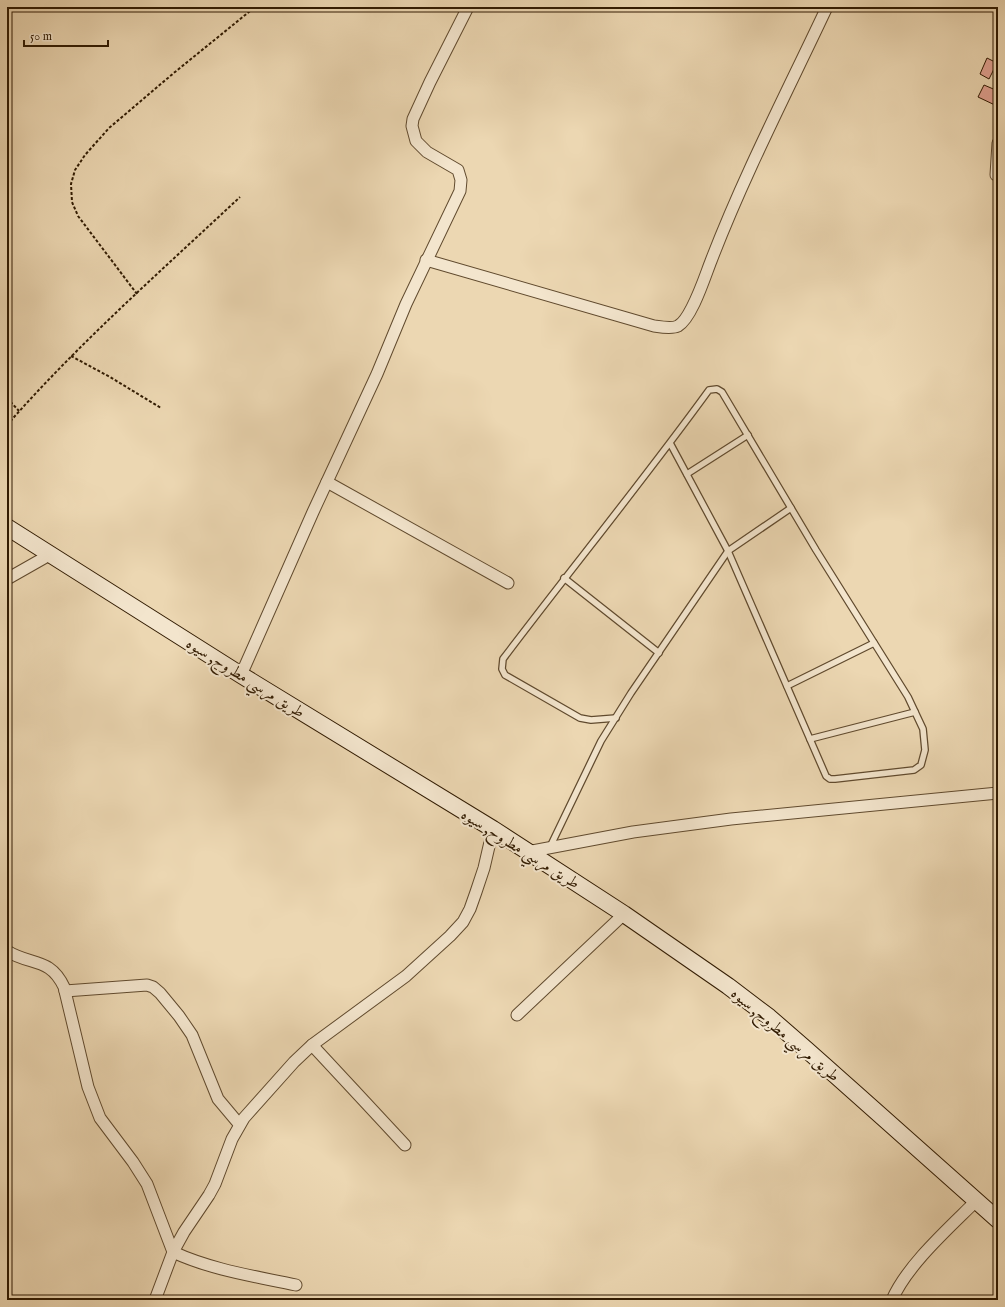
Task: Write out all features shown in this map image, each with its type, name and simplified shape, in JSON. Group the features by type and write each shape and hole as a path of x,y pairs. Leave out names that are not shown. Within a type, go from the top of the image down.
{"street":[{"path":"241,675 327,482 360,412 426,260 460,191 461,180 458,170 454,166 427,152 416,141 412,126 413,119 430,82 468,7"},
{"path":"426,260 654,326 678,326 685,318 697,296 740,190 827,7"},
{"path":"996,175 998,142"},
{"path":"327,482 508,583"},
{"name":"طريق مرسي مطروح, سيوه","path":"7,527 241,675 493,829 624,914 728,986 769,1017 998,1220"},
{"path":"7,579 51,554"},
{"path":"527,852 633,832 731,819 998,793"},
{"path":"155,1300 173,1252 215,1184 239,1124 294,1062 312,1045 406,976 450,936 463,922 470,909 484,868 493,829"},
{"path":"517,1016 624,914"},
{"path":"7,951 13,955 47,966 55,971 60,978 65,991 88,1087 95,1106 100,1118 141,1173 147,1184 173,1252 192,1261 215,1268 296,1285"},
{"path":"65,991 147,984 154,987 179,1016 192,1035 218,1099 239,1124"},
{"path":"312,1045 404,1145"},
{"path":"892,1300 909,1272 938,1239 976,1200"}],"lane":[{"path":"616,718 591,720 580,718 505,675 502,669 503,659 564,578 670,443 709,390 713,389 722,392 791,508 908,697 923,729 925,750 921,765 914,770 830,779 826,776 728,551 670,443"},
{"path":"687,474 748,435"},
{"path":"550,848 601,741 728,551 791,508"},
{"path":"564,578 659,653"},
{"path":"787,686 874,643"},
{"path":"810,739 915,712"}],"path":[{"path":"137,294 78,216 72,202 71,184 75,170 85,155 109,128 255,7"},
{"path":"7,425 71,356 108,319 137,294 240,197"},
{"path":"71,356 110,377 161,408"},
{"path":"7,398 19,411"}],"building":[{"path":"987,58 997,63 989,79 980,74"},
{"path":"984,85 998,91 997,106 978,97"}]}
